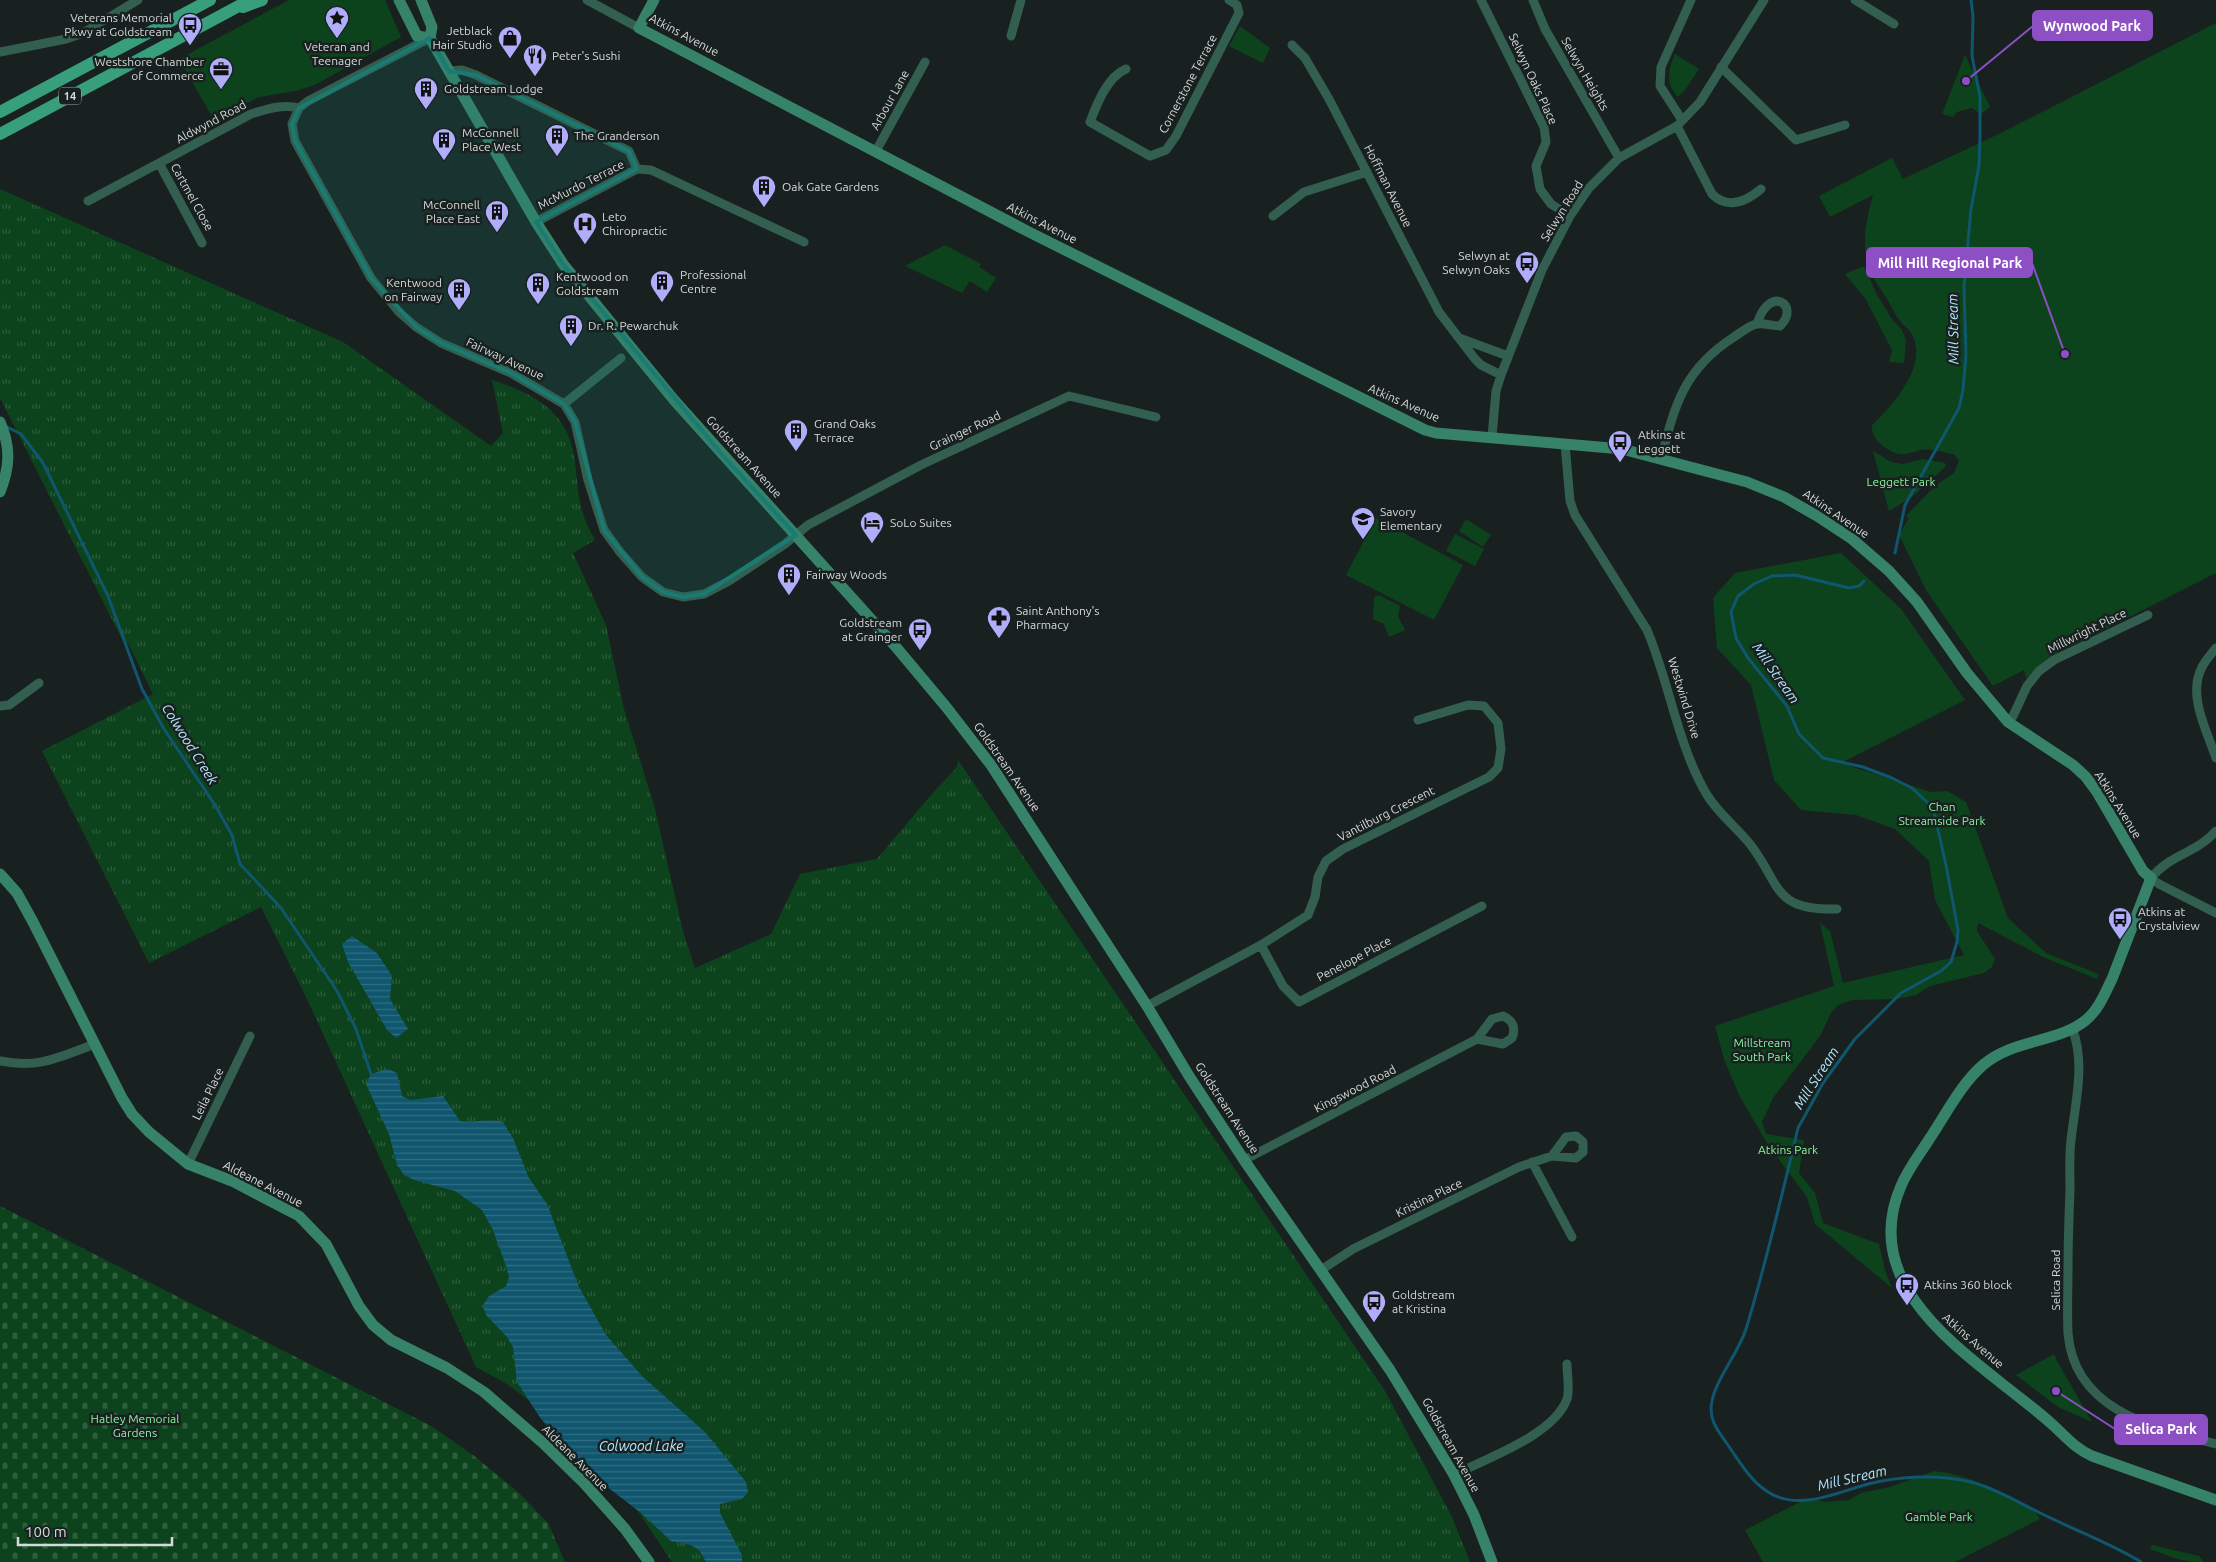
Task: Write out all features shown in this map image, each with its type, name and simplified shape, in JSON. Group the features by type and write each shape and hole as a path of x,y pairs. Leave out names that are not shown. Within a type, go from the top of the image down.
{"main road":[{"name":"14","path":"0,112 210,0"},
{"name":"14","path":"0,134 250,0"},
{"path":"231,11 262,0"}],"street":[{"path":"0,52 83,33 138,0"},
{"name":"Goldstream Avenue","path":"399,0 417,36 430,38"},
{"name":"Goldstream Avenue","path":"421,0 432,27 430,38 536,222 563,264 674,400 896,647 981,751 1147,1006 1189,1076 1244,1160 1390,1370 1454,1474 1474,1515 1492,1562"},
{"name":"Atkins Avenue","path":"587,0 1029,232 1425,430 1436,433 1622,449 1747,482 1784,497 1852,539 1888,571 1916,602 1967,673 2008,722 2073,765 2086,777 2097,792 2143,871 2151,878 2105,995 2091,1015 2072,1028 2004,1052 1981,1067 1970,1080 1916,1159 1900,1187 1892,1222 1892,1254 1915,1302 1936,1328 1955,1347 2040,1414 2073,1445 2092,1456 2216,1500"},
{"path":"640,28 654,0"},
{"path":"1011,36 1022,0"},
{"name":"Cornerstone Terrace","path":"1126,69 1117,73 1112,80 1097,103 1090,122 1150,156 1166,150 1176,136 1239,14 1236,5 1229,0"},
{"name":"Selwyn Oaks Place","path":"1481,0 1544,127 1546,142 1536,166 1540,189 1551,204 1570,216"},
{"name":"Selwyn Heights","path":"1533,0 1545,29 1619,158"},
{"path":"1691,0 1661,66 1660,86 1712,194 1718,200 1725,203 1744,201 1761,189"},
{"name":"Selwyn Road","path":"1492,437 1496,391 1501,375 1542,270 1570,216 1589,188 1619,158 1679,123 1700,102 1764,0"},
{"path":"1855,0 1894,24"},
{"path":"299,108 308,101 430,38"},
{"name":"Hoffman Avenue","path":"1292,45 1305,58 1439,312 1481,365 1501,375"},
{"name":"Arbour Lane","path":"876,151 925,62"},
{"path":"1721,67 1796,140 1845,125"},
{"path":"449,71 462,70 476,75 629,151 637,170 651,170 804,242"},
{"name":"Aldwynd Road","path":"88,201 251,114 269,108 289,105 299,108"},
{"name":"Fairway Avenue","path":"299,108 292,124 295,141 363,263 393,305 416,328 441,343 511,373 564,404"},
{"name":"Cartmel Close","path":"159,163 202,243"},
{"name":"McMurdo Terrace","path":"536,222 637,170"},
{"path":"1273,216 1304,192 1366,172"},
{"path":"1661,459 1675,408 1685,385 1714,350 1757,324"},
{"name":"Hoffman Avenue","path":"1462,339 1508,356"},
{"path":"621,358 564,404 575,422 588,480 604,530 642,577 664,592 683,597 704,594 729,581 796,535"},
{"name":"Grainger Road","path":"796,535 808,525 921,465 1069,396 1156,417"},
{"path":"0,422 8,446 7,471 0,492"},
{"name":"Westwind Drive","path":"1565,444 1570,501 1575,515 1647,630 1655,649 1678,728 1708,796 1718,810 1750,844 1779,891 1795,904 1819,909 1837,909"},
{"name":"Millwright Place","path":"2008,722 2013,716 2027,686 2039,671 2054,660 2148,615"},
{"path":"2216,648 2201,668 2197,690 2199,711 2216,758"},
{"path":"0,706 9,705 39,682"},
{"name":"Vantilburg Crescent","path":"1147,1006 1261,945 1308,915 1315,897 1318,877 1326,861 1343,849 1489,777 1498,768 1501,749 1498,723 1484,706 1468,705 1418,720"},
{"path":"2216,832 2206,843 2167,862 2151,878 2216,913"},
{"name":"Aldeane Avenue","path":"0,874 17,893 33,922 132,1114 149,1132 188,1164 232,1181 298,1216 326,1244 359,1306 373,1325 391,1340 447,1368 484,1392 584,1483 625,1529 649,1562"},
{"name":"Penelope Place","path":"1261,945 1283,986 1299,1002 1482,906"},
{"name":"Selica Road","path":"2072,1028 2078,1054 2078,1087 2070,1143 2068,1263 2068,1334 2073,1358 2078,1371 2090,1388 2104,1401 2125,1414 2160,1430 2216,1444"},
{"name":"Leila Place","path":"188,1164 250,1036"},
{"name":"Kingswood Road","path":"1244,1160 1476,1039"},
{"path":"0,1062 20,1066 43,1063 95,1044"},
{"name":"Kristina Place","path":"1320,1270 1353,1249 1519,1167 1552,1156"},
{"path":"1532,1162 1572,1237"},
{"path":"1454,1474 1530,1437 1561,1412 1568,1397 1567,1364"}],"highlighted area":[{"path":"430,38 449,71 476,75 629,151 637,169 536,222 563,264 725,458 796,535 704,594 683,597 663,592 642,577 604,530 575,422 564,404 511,373 441,343 416,327 371,278 295,141 292,124 299,108"}],"green space":[{"path":"289,0 385,0 401,37 315,85 296,91 259,97 214,120 179,59"},
{"path":"2216,23 2216,573 2052,656 2038,666 2026,679 2024,670 1993,686 1926,590 1899,535 1909,518 1906,516 1936,485 1954,473 1959,461 1955,455 1933,450 1920,450 1905,454 1895,453 1880,444 1872,430 1872,425 1899,395 1913,370 1916,358 1916,345 1911,333 1897,317 1873,276 1868,263 1865,234 1873,195 1830,217 1819,196 1892,158 1903,179 2001,133"},
{"path":"1240,26 1270,48 1263,63 1229,46"},
{"path":"1675,54 1699,69 1678,97 1669,81 1669,71"},
{"path":"1965,55 1990,107 1981,114 1972,108 1957,112 1953,117 1942,114"},
{"path":"0,189 343,342 491,446 503,433 492,380 536,399 558,418 572,446 582,511 595,540 573,553 606,625 624,709 654,805 683,931 695,968 771,934 800,874 877,859 957,767 958,760 1385,1391 1452,1517 1470,1562 672,1562 627,1495 549,1416 507,1384 476,1367 307,999 261,907 149,963 42,751 153,694 128,643 124,643 0,398"},
{"path":"945,245 981,264 979,267 996,278 987,292 970,281 962,293 905,266"},
{"path":"1864,266 1877,295 1892,319 1902,330 1906,340 1904,363 1889,362 1892,350 1865,298 1845,274"},
{"name":"Leggett Park","path":"1873,451 1891,462 1903,464 1923,459 1945,463 1946,466 1912,497 1889,511"},
{"path":"1376,518 1463,565 1434,620 1346,575"},
{"path":"1466,519 1491,535 1483,547 1459,531"},
{"path":"1455,534 1484,549 1475,566 1446,551"},
{"path":"1841,553 1901,609 1965,700 1841,763 1931,792 1947,791 1966,802 2008,918 2046,953 2098,974 2097,979 2043,957 1978,923 1977,931 1995,959 1992,967 1984,973 1930,986 1916,995 1897,999 1852,1000 1838,1005 1831,1013 1820,1036 1773,1098 1762,1122 1766,1134 1804,1140 1799,1173 1815,1193 1823,1223 1879,1244 1885,1270 1892,1288 1815,1224 1807,1197 1768,1145 1739,1095 1724,1059 1715,1026 1834,986 1820,923 1830,931 1843,983 1964,955 1935,900 1929,861 1895,829 1856,815 1801,810 1774,780 1751,685 1717,648 1713,598 1735,573"},
{"path":"1379,595 1400,606 1398,616 1405,630 1389,637 1384,624 1373,619 1374,597"},
{"name":"Hatley Memorial Gardens","path":"0,1206 431,1426 473,1455 519,1493 548,1523 565,1562 0,1562"},
{"path":"2054,1354 2092,1422 2058,1407 2016,1375"},
{"name":"Gamble Park","path":"1934,1471 1961,1476 1987,1486 2036,1513 2040,1519 1955,1562 1763,1562 1745,1530 1808,1498 1826,1502 1849,1500 1861,1493 1890,1487"},
{"path":"2152,1545 2199,1556 2204,1562 2176,1558 2150,1549"}],"water":[{"path":"352,936 377,953 392,976 390,999 408,1029 396,1038 387,1030 348,962 342,944"},
{"name":"Colwood Lake","path":"388,1069 397,1073 402,1096 410,1100 443,1096 460,1121 492,1120 503,1122 513,1138 529,1178 547,1204 579,1287 606,1335 643,1377 705,1432 746,1482 748,1492 742,1499 720,1504 720,1513 742,1555 742,1562 706,1562 699,1550 691,1545 671,1541 641,1513 597,1479 541,1419 517,1382 513,1347 507,1337 486,1315 483,1305 489,1296 506,1286 509,1277 493,1230 482,1210 455,1191 414,1180 404,1175 397,1165 389,1134 366,1084 371,1074"}],"waterway":[{"name":"Mill Stream","path":"1895,553 1905,505 1959,408 1963,390 1966,355 1964,287 1971,209 1979,166 1980,137 1980,97 1972,56 1973,16 1971,0"},
{"name":"Colwood Creek","path":"5,426 21,434 43,463 108,596 142,689 164,729 215,805 232,835 240,864 281,908 337,991 356,1029 371,1074"},
{"name":"Mill Stream","path":"1864,581 1859,586 1849,588 1795,575 1772,576 1754,584 1738,596 1731,612 1736,638 1748,658 1787,706 1799,734 1823,758 1863,767 1892,778 1912,788 1929,804 1934,812 1946,865 1958,930 1957,942 1951,962 1941,971 1901,993 1855,1039 1823,1083 1798,1128 1767,1255 1746,1329 1718,1383 1712,1401 1713,1422 1748,1474 1762,1488 1780,1498 1792,1500 1818,1498 1893,1479 1933,1477 1959,1479 1982,1485 2003,1494 2141,1562"}],"place":[{"name":"Veteran and Teenager","path":"337,39"},
{"name":"Veterans Memorial Pkwy at Goldstream","path":"190,46"},
{"name":"Jetblack Hair Studio","path":"510,59"},
{"name":"Peter's Sushi","path":"535,77"},
{"name":"Wynwood Park","path":"1966,81"},
{"name":"Westshore Chamber of Commerce","path":"221,90"},
{"name":"Goldstream Lodge","path":"426,110"},
{"name":"The Granderson","path":"557,157"},
{"name":"McConnell Place West","path":"444,161"},
{"name":"Oak Gate Gardens","path":"764,208"},
{"name":"McConnell Place East","path":"497,233"},
{"name":"Leto Chiropractic","path":"585,245"},
{"name":"Selwyn at Selwyn Oaks","path":"1527,284"},
{"name":"Professional Centre","path":"662,303"},
{"name":"Kentwood on Goldstream","path":"538,305"},
{"name":"Kentwood on Fairway","path":"459,311"},
{"name":"Dr. R. Pewarchuk","path":"571,347"},
{"name":"Mill Hill Regional Park","path":"2065,354"},
{"name":"Grand Oaks Terrace","path":"796,452"},
{"name":"Atkins at Leggett","path":"1620,463"},
{"name":"Savory Elementary","path":"1363,540"},
{"name":"SoLo Suites","path":"872,544"},
{"name":"Fairway Woods","path":"789,596"},
{"name":"Saint Anthony's Pharmacy","path":"999,639"},
{"name":"Goldstream at Grainger","path":"920,651"},
{"name":"Atkins at Crystalview","path":"2120,940"},
{"name":"Atkins 360 block","path":"1907,1306"},
{"name":"Goldstream at Kristina","path":"1374,1323"},
{"name":"Selica Park","path":"2056,1391"}],"park label":[{"name":"Chan Streamside Park","path":"1942,814"},
{"name":"Millstream South Park","path":"1762,1050"},
{"name":"Atkins Park","path":"1788,1150"}]}
